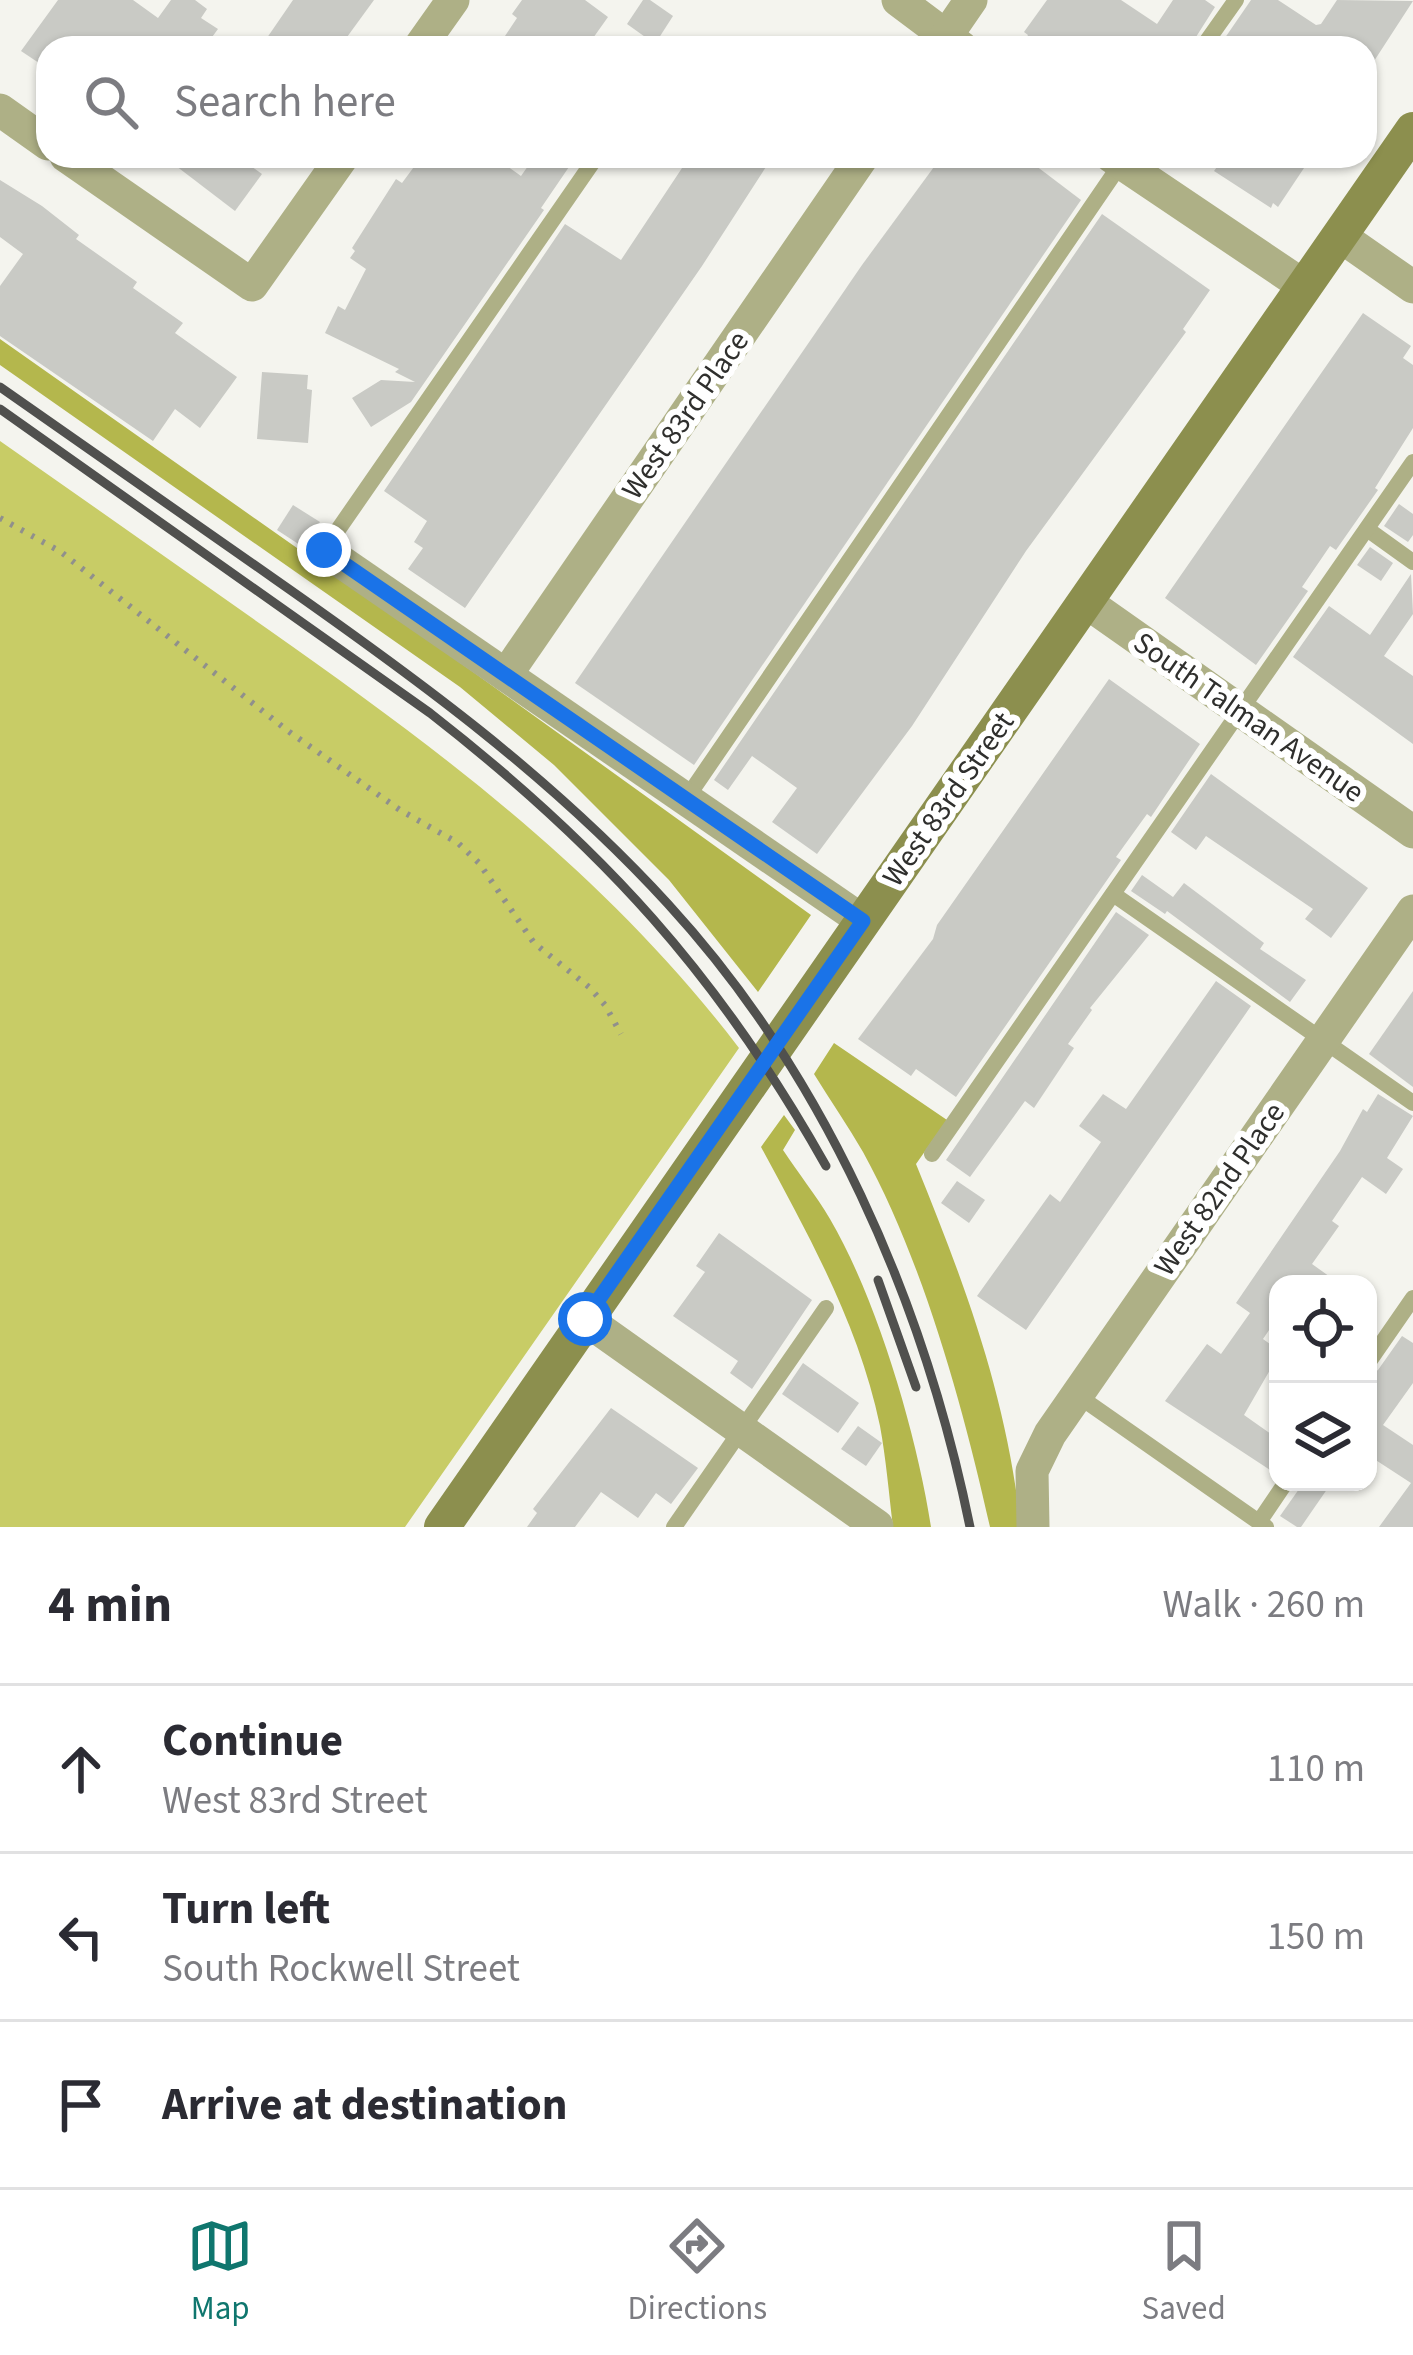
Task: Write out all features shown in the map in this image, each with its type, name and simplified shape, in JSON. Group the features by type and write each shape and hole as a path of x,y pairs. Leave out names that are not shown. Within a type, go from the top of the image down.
{"street":[{"path":"428,36 453,0"},
{"path":"898,0 940,36"},
{"path":"953,36 971,0"},
{"path":"0,110 36,136"},
{"name":"West 83rd Street","path":"442,1527 1413,130"},
{"path":"83,168 252,285 335,168"},
{"name":"West 83rd Place","path":"506,675 855,168"},
{"path":"1133,168 1304,286"},
{"path":"1340,236 1413,287"},
{"path":"324,550 863,921"},
{"name":"South Talman Avenue","path":"1086,602 1413,832"},
{"name":"West 82nd Place","path":"1033,1527 1032,1472 1050,1434 1413,911"},
{"path":"585,1319 877,1526"}],"lane":[{"path":"1210,36 1236,0"},
{"path":"324,550 589,168"},
{"path":"686,799 1112,168"},
{"path":"932,1154 1413,462"},
{"path":"1366,529 1413,562"},
{"path":"1113,894 1413,1103"},
{"path":"1377,1351 1413,1298"},
{"path":"674,1527 826,1308"},
{"path":"1077,1395 1262,1525 1281,1491"}],"path":[{"path":"0,518 61,552 271,719 400,810 458,843 479,863 533,943 589,987 621,1034"}],"green space":[{"path":"0,441 334,676 460,771 635,927 739,1048 405,1527 0,1527"}],"shaded area":[{"path":"0,339 811,915 758,992 669,880 554,765 460,687 0,365"},
{"path":"834,1043 947,1120 916,1164 982,1342 1005,1431 1021,1527 990,1527 954,1384 904,1240 863,1152 814,1074"},
{"path":"784,1115 795,1130 783,1150 830,1219 879,1327 916,1451 931,1527 893,1527 880,1426 859,1352 831,1282 761,1147"}],"building":[{"path":"58,0 133,0 158,18 171,0 195,0 207,9 201,18 218,29 213,36 36,36 36,61 21,51"},
{"path":"293,0 374,0 348,36 268,36"},
{"path":"522,0 585,0 608,17 595,36 505,36 517,18 512,14"},
{"path":"643,0 673,16 660,36 644,36 627,24"},
{"path":"1047,0 1121,0 1157,24 1173,0 1205,0 1215,7 1197,36 1027,36 1024,32"},
{"path":"1251,0 1278,0 1316,25 1337,0 1413,1 1377,56 1377,36 1226,36"},
{"path":"179,168 254,168 262,174 235,211"},
{"path":"413,168 510,168 521,176 527,168 568,168 411,402 371,427 352,398 381,380 415,382 395,372 399,369 325,333 338,306 345,310 366,269 350,258 352,248 396,179 402,183"},
{"path":"682,168 765,168 465,608 408,569 423,548 414,542 427,521 384,491 565,224 621,260"},
{"path":"933,168 1039,168 1081,200 694,765 575,683"},
{"path":"1304,168 1278,207 1273,203 1271,208 1214,171"},
{"path":"0,180 42,206 79,235 76,239 137,282 133,288 183,323 175,333 237,377 200,428 175,409 153,441 0,336 0,286 23,254 0,237"},
{"path":"1102,214 1210,290 1183,329 1186,332 1026,551 912,726 817,854 772,822 797,788 752,756 728,790 714,780"},
{"path":"1363,313 1411,346 1403,358 1413,365 1413,428 1378,490 1336,550 1330,546 1302,587 1308,591 1256,665 1165,598"},
{"path":"262,372 308,375 307,389 312,390 308,443 257,439"},
{"path":"1399,504 1413,514 1413,535 1408,542 1384,526"},
{"path":"293,505 320,522 303,547 277,530"},
{"path":"1370,547 1393,563 1381,581 1357,565"},
{"path":"1411,574 1413,614 1384,656 1413,676 1413,744 1293,657 1329,606 1370,635"},
{"path":"1109,679 1200,744 1151,817 1147,814 1116,857 1121,860 956,1097 916,1069 911,1076 858,1039 933,939 937,925"},
{"path":"1211,774 1368,888 1331,938 1305,919 1313,909 1206,836 1196,850 1171,832"},
{"path":"1142,875 1173,897 1184,883 1264,943 1260,949 1306,980 1290,1002 1167,911 1131,891"},
{"path":"1116,912 1149,935 1090,1008 1068,1044 1074,1048 1034,1108 1025,1101 970,1177 946,1160"},
{"path":"1216,981 1251,1006 1026,1330 977,1296 1050,1194 1060,1202 1101,1142 1079,1126 1103,1094 1126,1109"},
{"path":"1413,991 1413,1087 1369,1054"},
{"path":"1378,1094 1413,1116 1387,1158 1403,1169 1386,1194 1362,1177 1332,1221 1339,1226 1312,1264 1327,1275 1269,1275 1269,1330 1263,1339 1269,1343 1269,1372 1244,1415 1269,1433 1269,1469 1165,1401 1207,1344 1221,1354 1250,1313 1236,1303 1340,1151 1363,1109 1367,1112"},
{"path":"957,1181 985,1200 969,1223 941,1203"},
{"path":"719,1233 812,1300 752,1389 730,1373 738,1361 673,1316 705,1272 696,1266"},
{"path":"1402,1336 1413,1343 1413,1383 1383,1425 1413,1445 1413,1527 1379,1527 1411,1483 1377,1461 1378,1370"},
{"path":"803,1363 859,1403 838,1433 782,1394"},
{"path":"611,1408 698,1468 671,1504 656,1493 638,1518 601,1492 575,1527 527,1527 537,1513 533,1509"},
{"path":"858,1426 882,1443 866,1466 841,1449"},
{"path":"1298,1491 1326,1491 1301,1527 1280,1516"}],"railway":[{"path":"0,387 431,692 578,814 668,904 775,1042 861,1195 925,1358 970,1527"},
{"path":"0,409 430,713 549,813 603,865 699,974 743,1033 826,1166"},
{"path":"878,1280 916,1387"}],"route":[{"path":"324,550 863,921 585,1319"}]}
